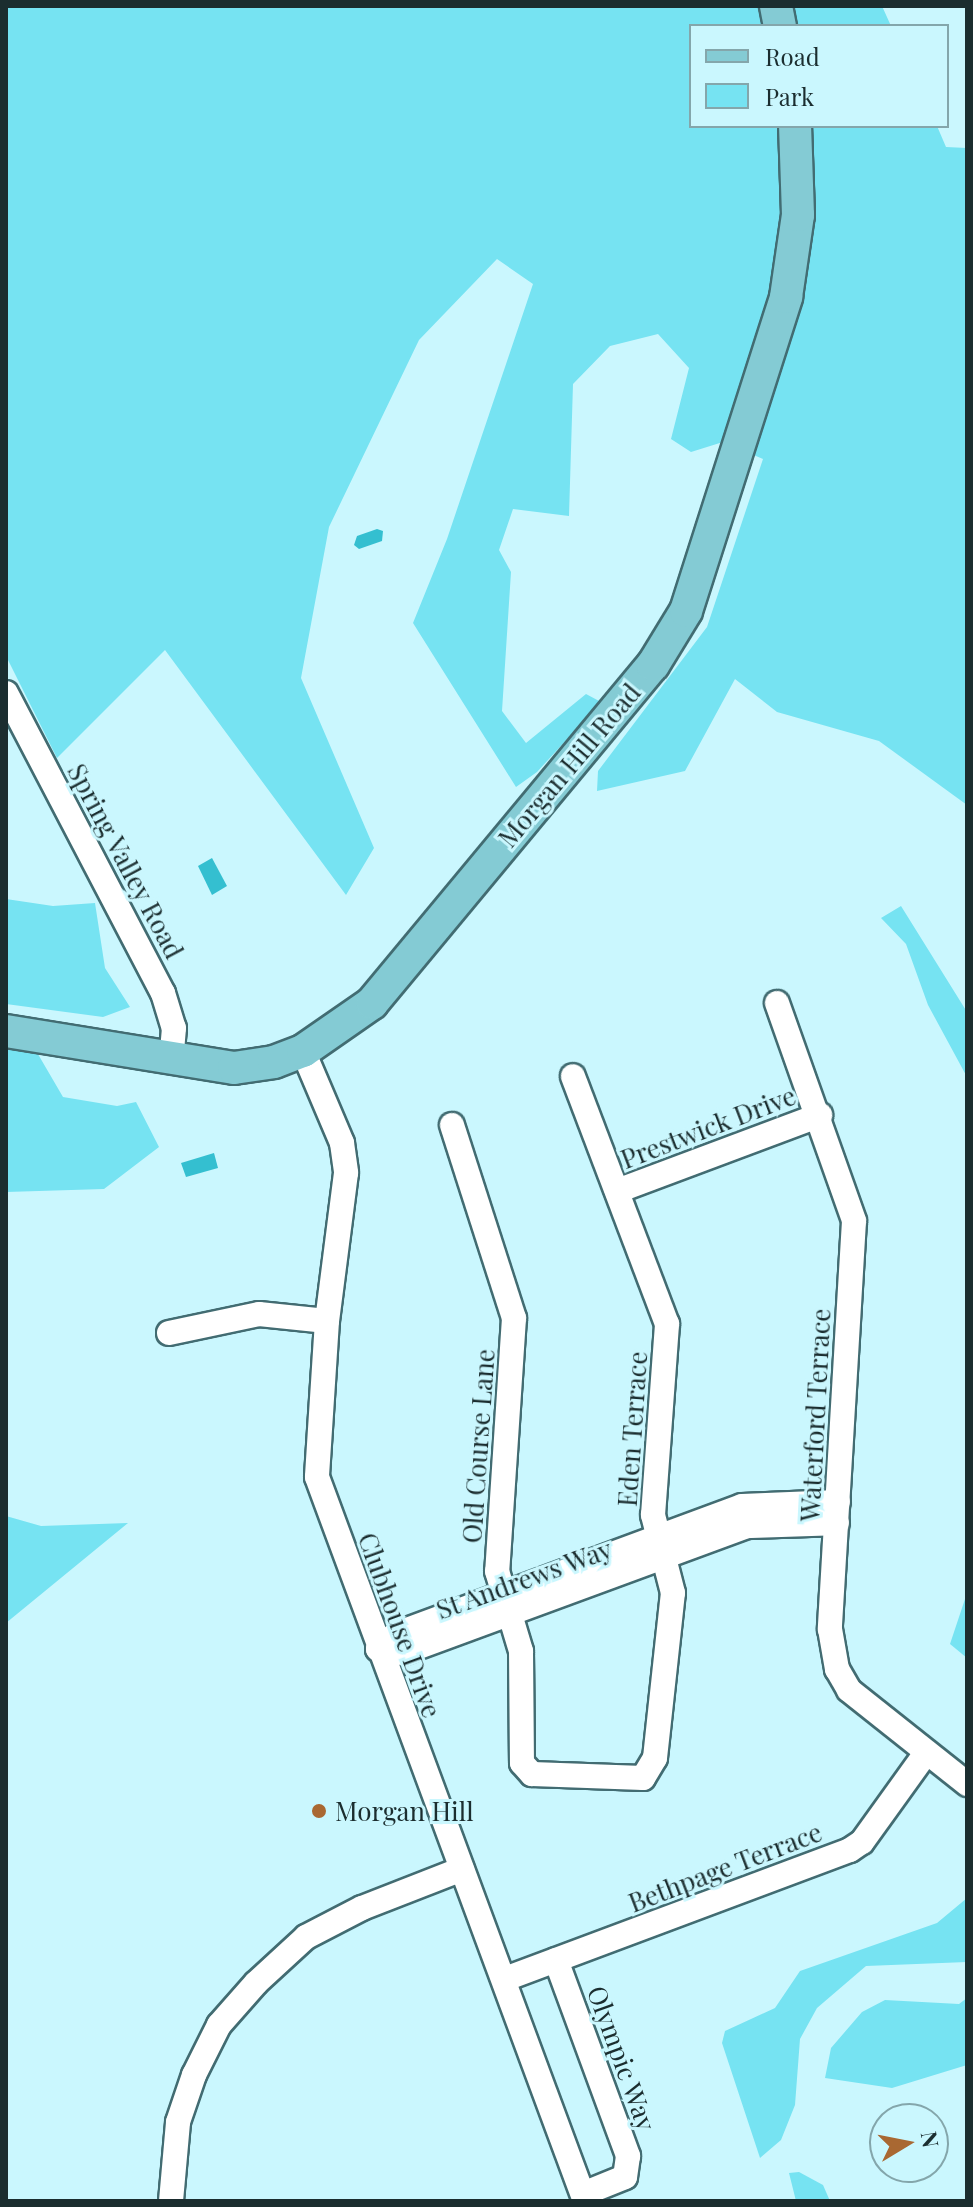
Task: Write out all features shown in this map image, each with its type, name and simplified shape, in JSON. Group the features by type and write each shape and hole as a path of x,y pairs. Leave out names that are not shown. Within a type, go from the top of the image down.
{"main road":[{"name":"Morgan Hill Road","path":"6,1031 171,1061 242,1068 303,1051 372,1003 653,665 678,626 694,592 786,297 798,215 795,128"}],"street":[{"name":"Spring Valley Road","path":"6,693 163,993 174,1028 171,1061"},
{"name":"Waterford Terrace","path":"777,1003 820,1115 854,1221 830,1629 837,1669 849,1690 967,1784"},
{"name":"Clubhouse Drive","path":"303,1051 345,1157 327,1321 317,1477 378,1649 505,1979 584,2197"},
{"name":"Eden Terrace","path":"573,1076 667,1324 653,1515 673,1593 655,1758 643,1778 627,1781"},
{"name":"Prestwick Drive","path":"617,1191 820,1115"},
{"name":"Old Course Lane","path":"452,1125 514,1318 497,1571 521,1651 522,1763 532,1774 627,1781"},
{"path":"169,1333 248,1315 327,1321"},
{"name":"St Andrews Way","path":"378,1649 402,1653 507,1604 662,1547 748,1526 837,1513"},
{"name":"Bethpage Terrace","path":"505,1979 850,1850 862,1842 926,1753"},
{"path":"171,2201 178,2122 194,2075 219,2025 256,1983 306,1937 462,1869"},
{"name":"Olympic Way","path":"556,1960 629,2170 625,2177 584,2197"}],"green space":[{"path":"6,6 882,6 890,24 689,24 689,128 938,128 946,147 967,148 967,805 879,741 777,712 735,679 685,771 597,791 598,771 707,627 763,459 723,442 691,452 671,439 689,368 658,334 610,346 573,384 569,516 513,509 499,550 511,572 502,711 526,743 586,694 601,702 537,772 516,787 413,623 447,539 533,284 497,259 419,340 329,527 301,678 374,848 346,895 165,650 57,758 6,656"},
{"path":"6,899 53,906 95,903 105,968 130,1007 103,1017 6,1004"},
{"path":"901,906 967,1012 967,1077 928,1005 906,944 881,918"},
{"path":"6,1044 35,1049 63,1097 117,1106 136,1102 159,1147 104,1189 6,1192"},
{"path":"6,1516 41,1526 128,1523 6,1623"},
{"path":"967,1593 967,1658 950,1644"},
{"path":"967,1898 967,1962 866,1966 817,2008 800,2039 795,2105 781,2140 760,2158 722,2043 725,2031 775,2008 800,1971 937,1923"},
{"path":"967,1998 967,2065 892,2088 825,2078 831,2048 862,2012 885,2000 959,2004"},
{"path":"799,2172 823,2185 830,2201 796,2201 789,2173"}],"shaded area":[{"path":"377,529 383,531 382,541 359,549 354,545 357,536"},
{"path":"212,858 227,886 212,895 198,866"},
{"path":"214,1153 218,1168 186,1177 181,1163"}],"place":[{"name":"Morgan Hill","path":"319,1811"}]}
